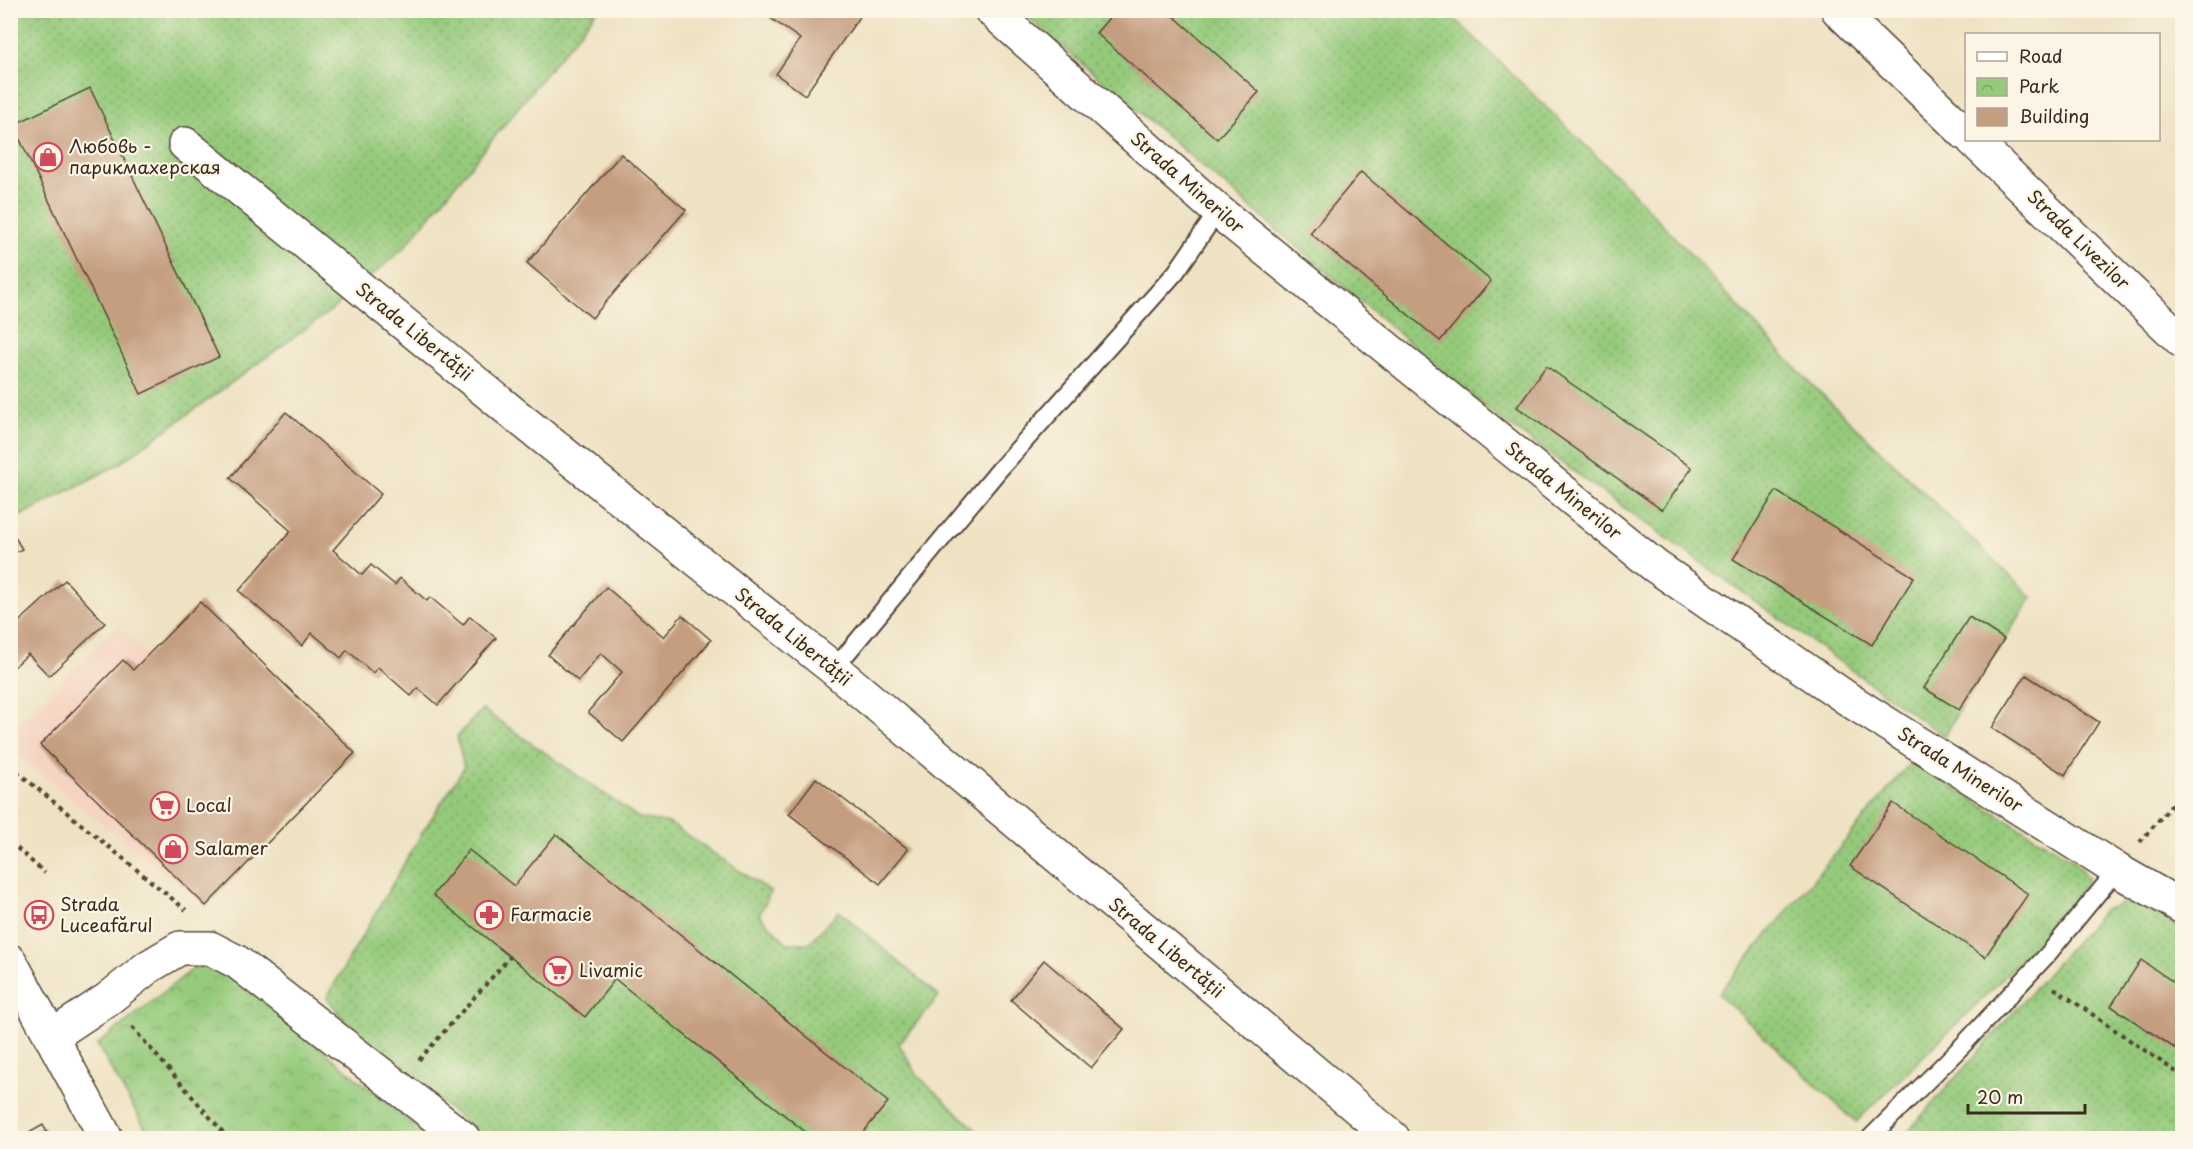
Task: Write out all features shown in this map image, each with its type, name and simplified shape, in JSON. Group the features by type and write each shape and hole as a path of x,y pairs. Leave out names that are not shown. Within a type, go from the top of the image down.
{"street":[{"name":"Strada Minerilor","path":"991,10 1218,211 1655,566 1851,701 2117,870 2182,907"},
{"path":"1838,10 1965,133"},
{"name":"Strada Livezilor","path":"1973,141 2182,341"},
{"name":"Strada Libertății","path":"185,144 514,414 834,669 1393,1138"},
{"path":"51,1037 108,999 148,967 180,948 210,948 237,962 463,1138"},
{"path":"10,961 106,1138"}],"lane":[{"path":"834,669 999,470 1176,272 1218,211"},
{"path":"1870,1138 2031,973 2117,870"}],"path":[{"path":"10,766 189,912 210,948"},
{"path":"2117,870 2182,793"},
{"path":"10,842 45,873"},
{"path":"396,1085 510,957"},
{"path":"2031,973 2182,1076"},
{"path":"108,999 228,1138"}],"shaded area":[{"path":"118,626 148,655 134,670 289,821 206,906 19,757 11,755 11,731"}],"green space":[{"path":"11,11 597,11 404,248 333,309 119,464 11,521"},
{"path":"1020,11 1447,11 1627,186 1804,377 2032,597 1959,710 1945,737 1492,413"},
{"path":"482,709 639,818 669,823 771,892 759,915 787,943 809,943 839,911 939,996 899,1044 918,1076 985,1138 486,1138 351,1031 327,997 422,833 464,768 457,737"},
{"path":"1911,762 2072,859 2088,878 2076,900 1997,984 1856,1122 1718,994"},
{"path":"2134,900 2182,929 2182,1138 1902,1138 2104,910"},
{"path":"215,961 429,1138 151,1138 97,1045 194,968"}],"building":[{"path":"759,10 864,10 805,95 776,74 800,39"},
{"path":"1116,10 1167,10 1259,92 1217,139 1096,33"},
{"path":"90,88 219,357 141,394 13,125"},
{"path":"621,154 686,210 592,318 527,263"},
{"path":"1361,172 1491,281 1440,341 1310,233"},
{"path":"1546,366 1692,468 1662,510 1517,407"},
{"path":"286,412 381,494 333,550 362,575 371,565 395,585 400,578 427,601 430,597 463,625 470,616 496,638 438,705 418,688 411,696 378,667 373,673 347,650 341,658 312,633 302,646 239,591 291,531 230,478"},
{"path":"1776,491 1914,577 1872,645 1733,559"},
{"path":"10,529 22,549 10,555"},
{"path":"65,580 105,623 49,676 28,654 12,669 10,667 10,630"},
{"path":"606,587 664,637 682,615 711,640 623,742 588,712 622,672 601,653 578,681 548,655"},
{"path":"200,602 355,753 206,906 40,745 123,660 133,670"},
{"path":"1969,617 2004,639 1959,710 1924,688"},
{"path":"2026,675 2099,722 2065,775 1992,728"},
{"path":"816,778 908,849 880,884 789,814"},
{"path":"1893,803 2028,894 1985,957 1850,866"},
{"path":"556,834 888,1102 861,1135 865,1138 813,1138 615,979 585,1017 433,895 469,850 514,886"},
{"path":"1044,960 1124,1029 1091,1068 1011,1000"},
{"path":"2141,960 2182,988 2182,1053 2111,1006"},
{"path":"43,1125 50,1138 20,1138"}],"place":[{"name":"Любовь - парикмахерская","path":"48,157"},
{"name":"Local","path":"165,806"},
{"name":"Salamer","path":"173,849"},
{"name":"Strada Luceafărul","path":"39,915"},
{"name":"Farmacie","path":"489,915"},
{"name":"Livamic","path":"558,971"}]}
